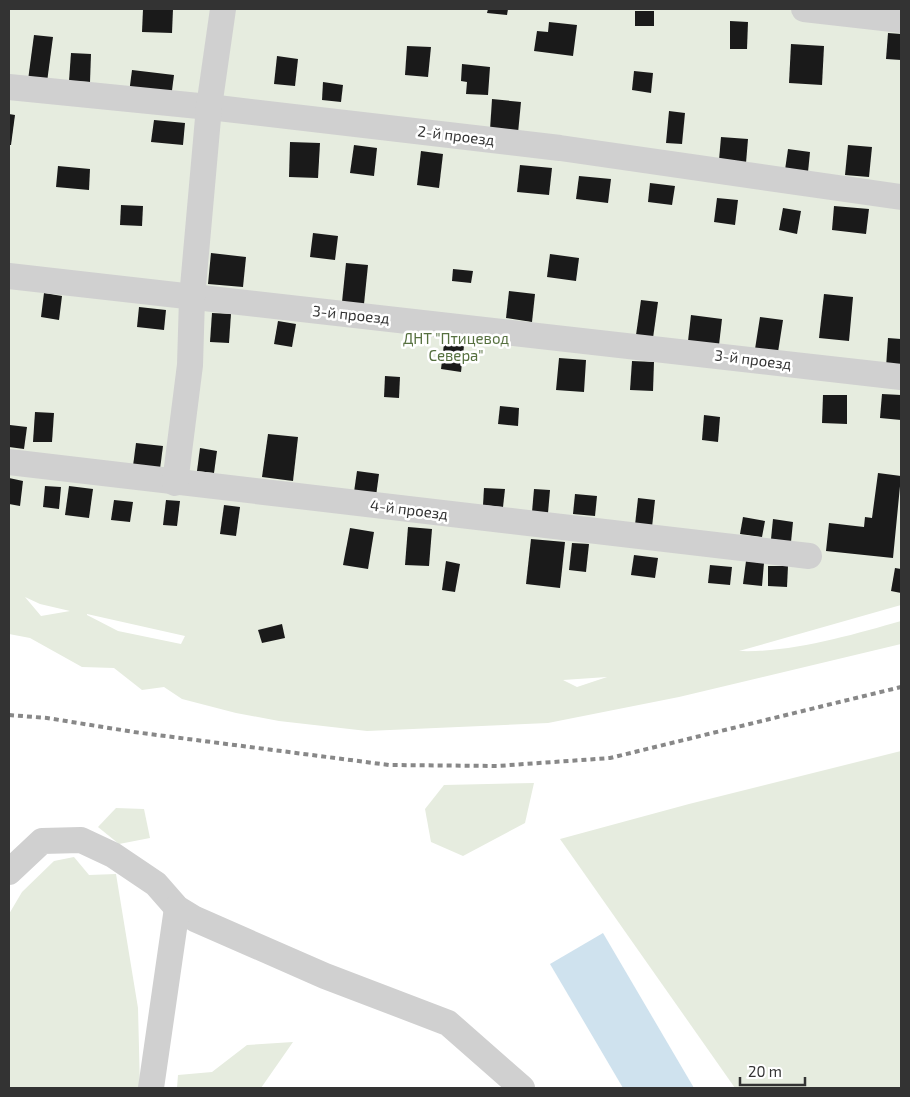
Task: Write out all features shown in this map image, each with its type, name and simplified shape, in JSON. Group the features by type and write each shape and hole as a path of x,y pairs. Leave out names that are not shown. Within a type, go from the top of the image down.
{"street":[{"path":"175,483 190,365 192,298 209,107 223,9"},
{"path":"804,9 901,20"},
{"name":"2-й проезд","path":"9,88 209,107 560,148 901,197"},
{"name":"3-й проезд","path":"9,276 901,377"},
{"name":"4-й проезд","path":"9,462 175,483 810,556"},
{"path":"9,872 42,842 81,840 113,855 156,884 177,908 325,976 448,1023 522,1088"},
{"path":"151,1088 177,908"}],"green space":[{"name":"ДНТ \"Птицевод Севера\"","path":"9,9 901,9 901,605 739,651 759,651 800,646 901,621 901,644 679,697 548,723 367,731 279,721 236,713 182,699 164,687 142,690 114,668 82,667 30,638 9,634","holes":["25,597 40,604 70,611 41,616","87,614 185,636 181,644 118,631","607,677 577,687 563,680"]},
{"path":"901,751 901,1088 735,1088 560,839 689,804"},
{"path":"534,783 525,823 463,856 431,842 425,809 444,785"},
{"path":"116,808 144,809 150,838 119,844 98,827"},
{"path":"74,857 89,875 116,874 138,1008 140,1088 9,1088 9,914 22,892 54,861"},
{"path":"293,1042 261,1088 177,1088 178,1075 212,1072 247,1045"}],"water":[{"path":"603,933 694,1088 623,1088 550,964"}],"building":[{"path":"143,9 173,9 172,33 142,32"},
{"path":"488,9 508,9 507,15 487,13"},
{"path":"635,11 654,11 654,26 635,26"},
{"path":"730,21 748,22 747,49 730,49"},
{"path":"549,22 577,25 573,56 534,51 537,31 548,32"},
{"path":"888,33 901,34 901,60 886,59"},
{"path":"34,35 53,37 47,82 28,80"},
{"path":"791,44 824,46 822,85 789,83"},
{"path":"407,46 431,47 428,77 405,75"},
{"path":"71,53 91,54 90,82 69,81"},
{"path":"277,56 298,59 295,86 274,84"},
{"path":"462,64 490,67 488,95 466,94 467,82 461,81"},
{"path":"132,70 174,75 171,98 129,93"},
{"path":"634,71 653,73 651,93 632,90"},
{"path":"323,82 343,85 341,102 322,100"},
{"path":"492,99 521,102 518,133 490,130"},
{"path":"669,111 685,113 682,144 666,143"},
{"path":"9,114 15,115 11,145 9,145"},
{"path":"154,120 185,123 183,145 151,142"},
{"path":"721,137 748,139 746,163 719,160"},
{"path":"290,142 320,143 318,178 289,177"},
{"path":"354,145 377,148 374,176 350,173"},
{"path":"848,145 872,147 869,177 845,175"},
{"path":"788,149 810,152 808,172 785,170"},
{"path":"421,151 443,154 439,188 417,185"},
{"path":"520,165 552,168 549,195 517,192"},
{"path":"58,166 90,169 89,190 56,187"},
{"path":"579,176 611,179 608,203 576,199"},
{"path":"650,183 675,186 672,205 648,202"},
{"path":"717,198 738,200 735,225 714,222"},
{"path":"121,205 143,206 142,226 120,225"},
{"path":"834,206 869,209 866,234 832,230"},
{"path":"783,208 801,211 797,234 779,230"},
{"path":"313,233 338,236 335,260 310,257"},
{"path":"211,253 246,257 243,287 208,284"},
{"path":"550,254 579,258 576,281 547,277"},
{"path":"346,263 368,265 364,304 342,302"},
{"path":"453,269 473,271 471,283 452,281"},
{"path":"509,291 535,294 532,322 506,318"},
{"path":"44,293 62,296 59,320 41,317"},
{"path":"824,294 853,297 849,341 819,338"},
{"path":"641,300 658,302 653,338 636,335"},
{"path":"139,307 166,310 164,330 137,327"},
{"path":"212,313 231,314 229,343 210,342"},
{"path":"691,315 722,319 719,345 688,341"},
{"path":"760,317 783,320 778,352 755,349"},
{"path":"278,321 296,324 292,347 274,344"},
{"path":"888,338 901,339 901,368 886,367"},
{"path":"444,344 464,346 461,372 441,369"},
{"path":"559,358 586,360 584,392 556,390"},
{"path":"632,361 654,362 653,391 630,390"},
{"path":"385,376 400,377 399,398 384,397"},
{"path":"882,394 901,395 901,420 880,418"},
{"path":"823,395 847,395 847,424 822,423"},
{"path":"500,406 519,408 518,426 498,424"},
{"path":"35,412 54,413 52,442 33,442"},
{"path":"704,415 720,417 718,442 702,440"},
{"path":"10,425 27,427 24,449 9,447"},
{"path":"268,434 298,437 293,481 262,477"},
{"path":"136,443 163,446 160,469 133,466"},
{"path":"200,448 217,451 214,473 197,471"},
{"path":"357,471 379,474 376,496 354,492"},
{"path":"878,473 901,476 893,558 826,551 829,523 864,527 865,517 872,518"},
{"path":"9,478 23,481 20,506 9,504"},
{"path":"45,486 61,487 59,509 43,507"},
{"path":"69,486 93,489 89,518 65,515"},
{"path":"484,488 505,489 503,507 483,505"},
{"path":"534,489 550,490 548,513 532,512"},
{"path":"575,494 597,496 595,516 573,514"},
{"path":"638,498 655,500 652,527 635,525"},
{"path":"114,500 133,502 130,522 111,520"},
{"path":"166,500 180,501 177,526 163,525"},
{"path":"224,505 240,507 236,536 220,534"},
{"path":"743,517 765,521 762,537 740,534"},
{"path":"773,519 793,522 791,542 771,539"},
{"path":"408,527 432,529 429,566 405,565"},
{"path":"350,528 374,532 368,569 343,565"},
{"path":"531,539 565,542 560,588 526,584"},
{"path":"572,543 589,544 586,572 569,570"},
{"path":"634,555 658,558 655,578 631,575"},
{"path":"446,561 460,564 455,592 442,590"},
{"path":"746,561 764,563 762,586 743,584"},
{"path":"710,565 732,567 730,585 708,583"},
{"path":"768,566 788,566 787,587 768,586"},
{"path":"895,568 901,569 901,593 891,591"},
{"path":"282,624 285,638 262,643 258,630"}],"railway":[{"path":"9,715 47,718 134,732 389,765 497,766 610,758 901,687"}]}
